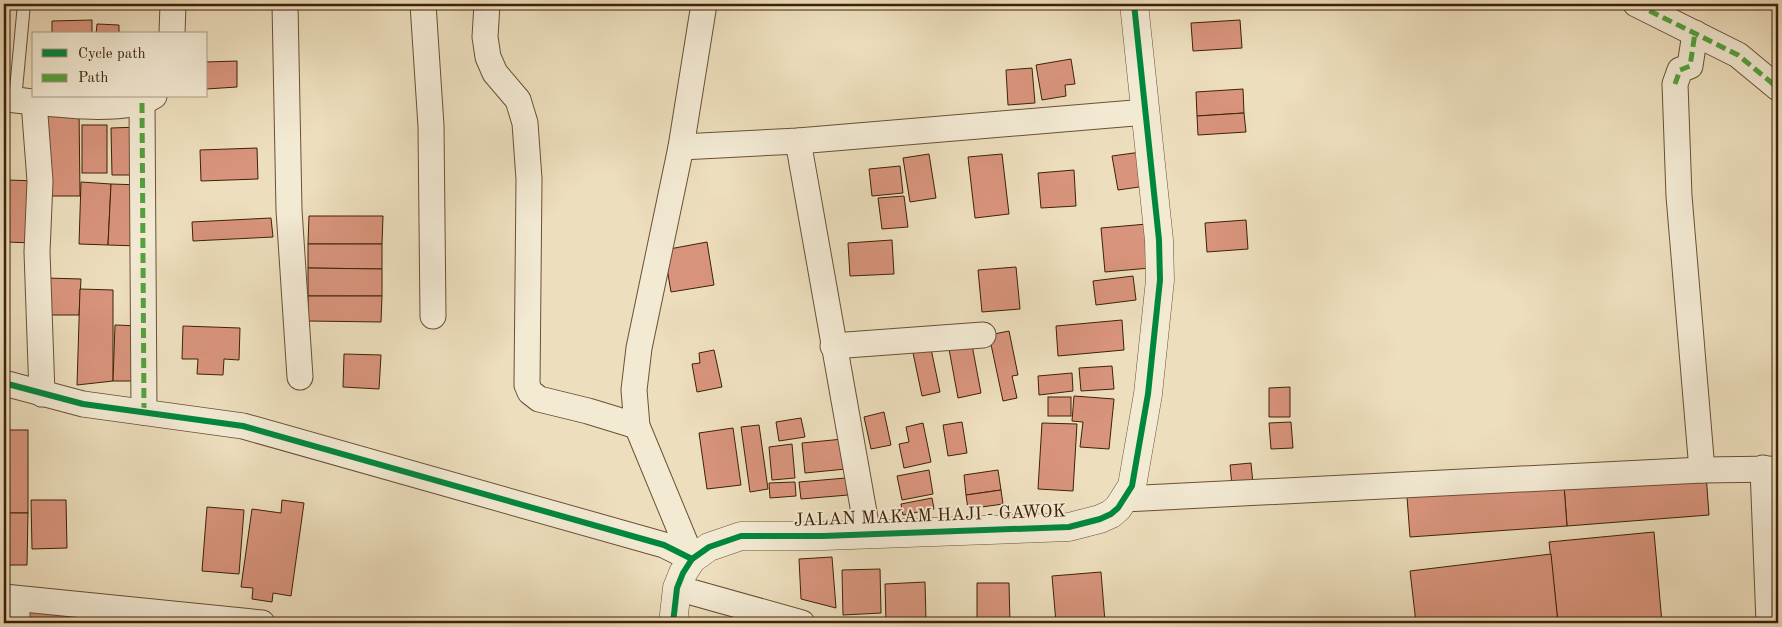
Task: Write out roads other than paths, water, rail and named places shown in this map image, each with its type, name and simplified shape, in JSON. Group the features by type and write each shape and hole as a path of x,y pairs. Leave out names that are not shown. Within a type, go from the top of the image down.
{"street":[{"path":"172,32 174,4"},
{"path":"285,4 289,210 300,377"},
{"path":"424,4 431,126 433,316"},
{"path":"487,4 485,37 488,57 495,73 518,100 525,123 529,179 527,384 533,396 549,403 588,411 637,426"},
{"path":"692,559 637,426 634,390 639,348 681,147 704,4"},
{"name":"JALAN MAKAM HAJI - GAWOK","path":"673,623 677,588 683,573 692,559 709,547 740,536 868,535 1069,528 1111,514 1124,499 1132,486 1141,438 1157,322 1160,280 1146,112 1134,4"},
{"path":"1636,4 1738,55 1778,88"},
{"path":"1696,33 1690,66 1680,70 1675,84 1679,196 1702,470"},
{"path":"42,394 37,252 40,181 17,100 119,107 148,100 144,412"},
{"path":"681,147 798,141 1146,112"},
{"path":"798,141 868,535"},
{"path":"833,346 983,335"},
{"path":"4,383 83,404 243,426 664,545 692,559"},
{"path":"1124,499 1771,468 1769,623"},
{"path":"677,588 802,623"},
{"path":"17,623 11,598 262,623"}],"lane":[{"path":"17,100 24,4"}]}
